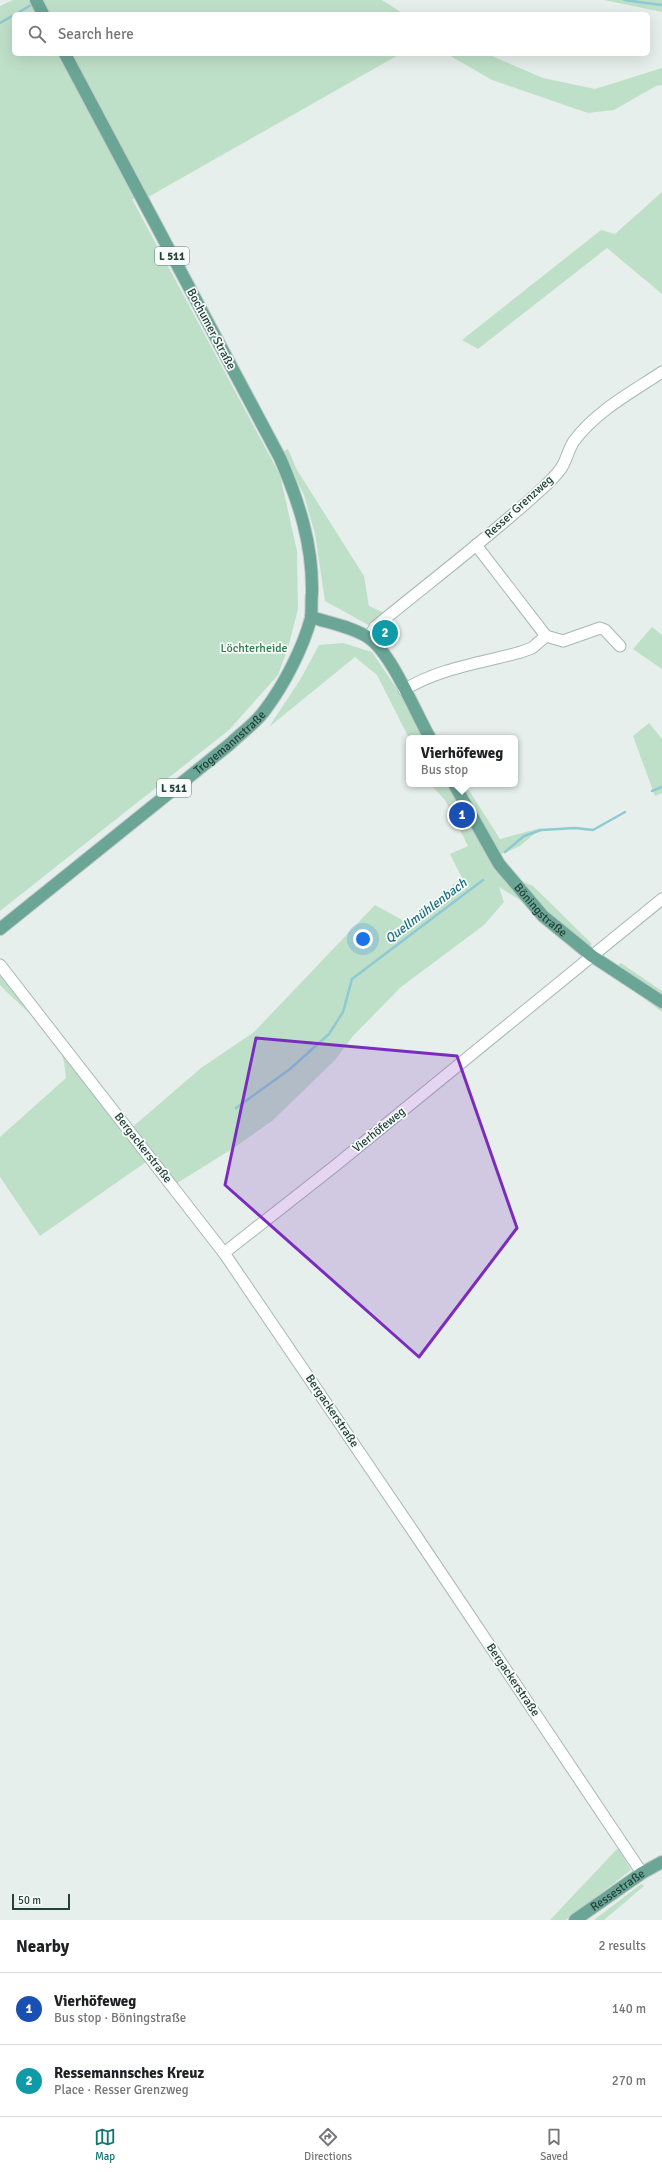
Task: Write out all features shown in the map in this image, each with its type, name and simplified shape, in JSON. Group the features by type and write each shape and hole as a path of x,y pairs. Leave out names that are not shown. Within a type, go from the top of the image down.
{"main road":[{"path":"36,0 42,12"},
{"name":"Bochumer Straße","path":"66,56 280,458 303,517 310,552 312,581 311,617"},
{"path":"311,617 361,633 369,638 389,661 428,735"},
{"name":"Trogemannstraße","path":"0,929 230,744 265,711 292,665 311,617"},
{"name":"Böningstraße","path":"456,787 499,864 543,916 592,956 662,1002"},
{"name":"Ressestraße","path":"575,1920 642,1873 662,1862"}],"street":[{"name":"Resser Grenzweg","path":"369,638 375,627 448,566 476,545 546,485 562,467 573,442 586,427 617,402 662,372"},
{"path":"476,545 546,636 563,641 600,628 605,630 620,646"},
{"path":"404,690 418,681 440,673 532,648 546,636"},
{"name":"Vierhöfeweg","path":"224,1253 336,1165 662,899"},
{"name":"Bergackerstraße","path":"0,965 224,1253 424,1546 642,1873"}],"highlighted area":[{"path":"256,1038 457,1056 517,1228 419,1357 225,1185"}],"green space":[{"name":"Löchterheide","path":"13,0 382,0 401,12 12,12 12,56 396,56 150,196 132,199 280,475 297,551 298,609 288,648 278,675 229,730 0,911 0,6"},
{"path":"604,0 662,0 662,12"},
{"path":"450,56 492,56 543,78 595,89 662,68 662,85 656,86 614,110 588,113 492,80"},
{"path":"662,192 662,294 607,248 478,349 462,340 601,230 615,234"},
{"path":"288,449 297,470 364,576 369,606 387,614 372,627 325,601 315,534 304,495 282,452"},
{"path":"652,627 662,635 662,669 633,649"},
{"path":"343,643 372,652 401,695 421,735 407,735 377,675 355,657 269,727 300,680 319,645"},
{"path":"649,723 662,739 662,793 655,796 633,736"},
{"path":"433,787 467,787 500,839 541,828 520,846 492,858 500,872 533,886 592,944 580,955 540,922 520,900 499,887 504,902 484,925 401,987 353,1036 335,1060 272,1121 232,1149 174,1185 129,1130 201,1068 254,1032 375,905 406,922 462,878 450,854 468,846 445,800"},
{"path":"621,963 662,991 662,1012 610,972"},
{"path":"0,965 146,1162 40,1236 0,1177 0,1137 66,1078 65,1066 61,1051 47,1031 0,985"},
{"path":"618,1848 631,1870 566,1920 550,1920"},
{"path":"641,1884 644,1886 604,1920 594,1920"}],"waterway":[{"path":"624,0 662,5"},
{"path":"19,12 31,5"},
{"path":"0,23 12,16"},
{"name":"Quellmühlenbach","path":"652,791 662,787"},
{"name":"Quellmühlenbach","path":"505,852 524,836 541,830 575,828 593,830 625,812"},
{"name":"Quellmühlenbach","path":"236,1108 290,1069 329,1034 343,1012 352,979 483,880"}],"place":[{"name":"Ressemannsches Kreuz","path":"385,633"},
{"name":"Vierhöfeweg","path":"462,815"}]}
